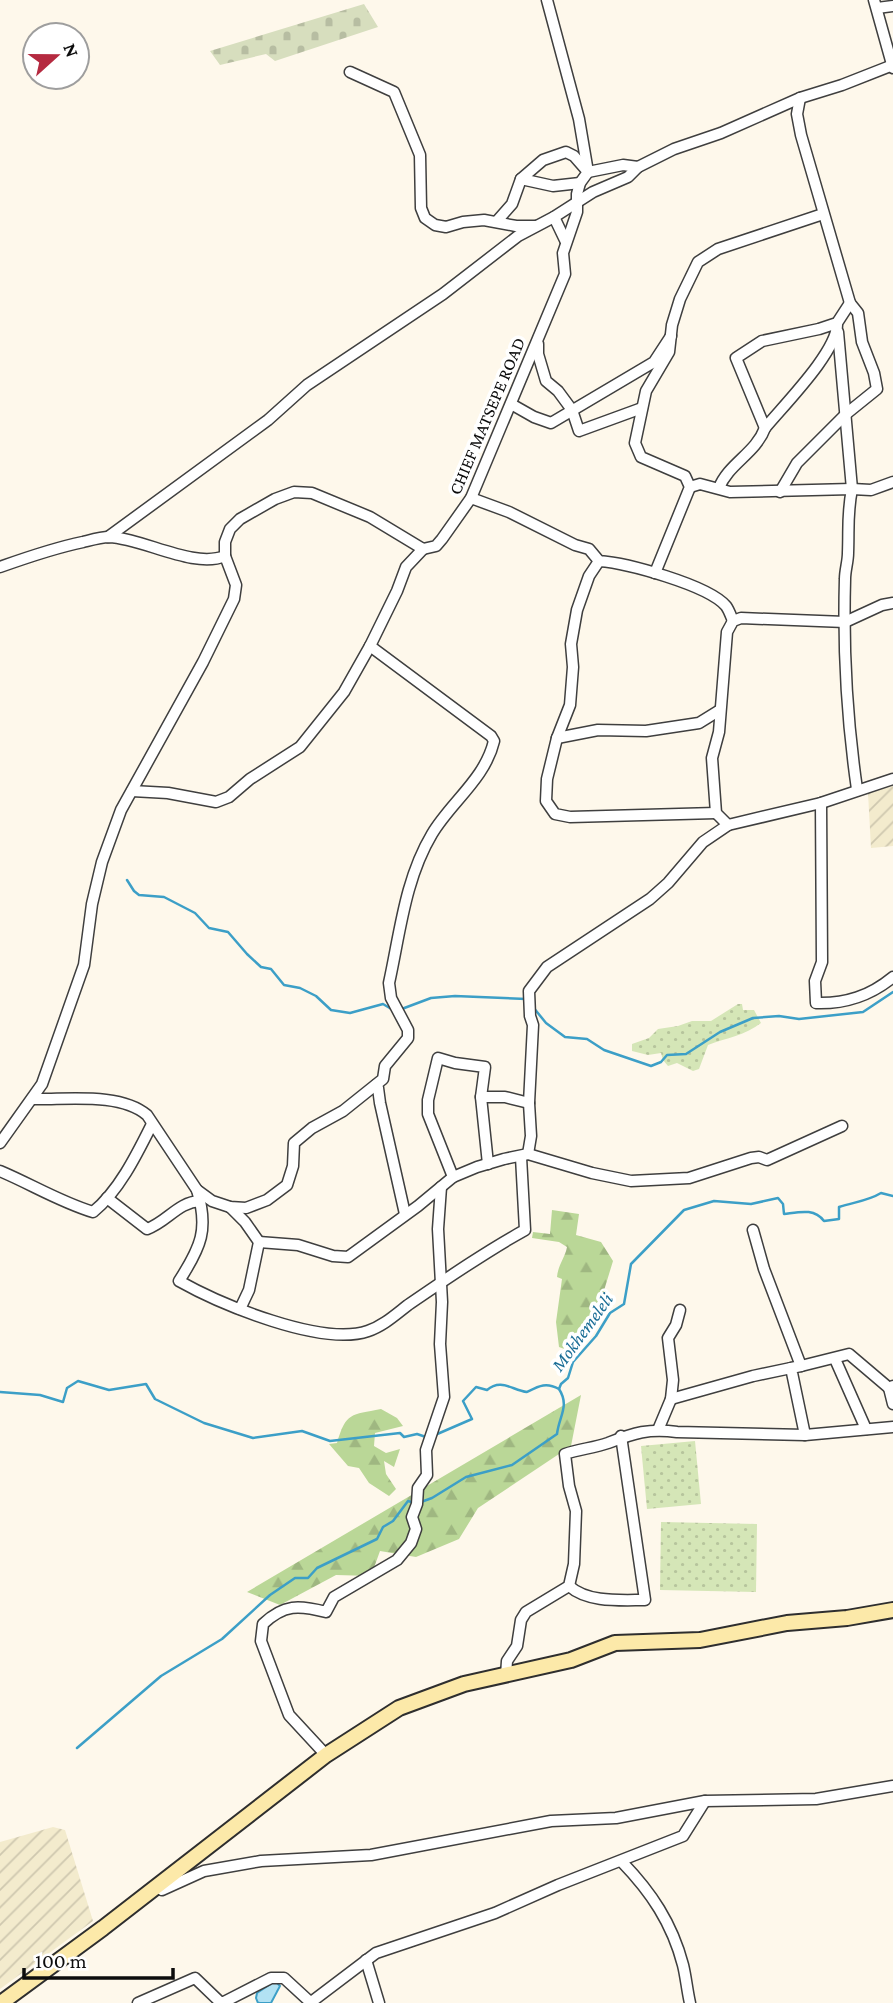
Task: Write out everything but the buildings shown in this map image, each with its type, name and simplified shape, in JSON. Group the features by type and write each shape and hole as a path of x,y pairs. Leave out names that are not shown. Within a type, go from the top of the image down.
{"street":[{"path":"547,0 579,119 588,172"},
{"path":"108,537 268,420 307,385 443,294 518,236 674,149 800,98 893,66 876,4 893,6"},
{"path":"350,72 394,92 420,155 421,208 425,218 435,225 446,227 463,222 497,221 516,226 537,226"},
{"path":"780,492 797,463 846,414 877,389 862,342 858,313 850,303 798,126 800,98"},
{"path":"497,221 512,204 522,179 543,160 566,152 574,156 588,172"},
{"path":"522,179 552,186 580,183 588,172 623,165 638,167"},
{"name":"CHIEF MATSEPE ROAD","path":"132,791 168,793 216,802 229,797 250,779 300,747 344,692 397,592 406,567 423,549 436,546 471,498 565,274 563,253 577,212 580,183"},
{"path":"654,573 682,512 690,487 685,477 641,457 635,443 646,391 669,352 672,325 688,280 705,255 734,242 823,214"},
{"path":"554,217 566,242"},
{"path":"719,488 731,469 761,439 765,428 818,366 850,303"},
{"path":"838,327 852,489 847,513 849,556 845,576 845,660 857,789"},
{"path":"765,428 736,358 762,341 838,327"},
{"path":"511,404 551,423 654,362 672,335"},
{"path":"538,336 538,354 546,381 558,391 572,410 579,431 642,408"},
{"path":"690,487 700,484 730,492 872,490 893,482"},
{"path":"0,1143 42,1084 84,965 92,904 102,862 121,810 209,652 234,599 236,585 225,556 225,542 230,529 240,519 275,499 294,492 312,493 370,517 423,549"},
{"path":"471,498 509,512 575,545 589,549 598,561 654,573 711,594 727,607 733,621"},
{"path":"0,567 48,549 108,537 184,555 211,559 225,556"},
{"path":"598,561 589,576 577,610 571,644 573,667 570,705 557,738 547,779 546,801 555,814 570,817 716,813"},
{"path":"727,825 716,813 712,758 719,732 727,632 733,621 741,618 845,622 882,605 893,603"},
{"path":"32,1099 100,1100 137,1107 147,1115 197,1189 212,1201 230,1207 246,1208 267,1200 287,1185 293,1166 294,1143 312,1128 343,1111 383,1079 385,1066 408,1038 408,1030 391,998 389,983 410,882 433,831 483,768 491,755 494,741 458,709 370,646"},
{"path":"557,738 598,730 646,731 699,723 720,710"},
{"path":"197,1189 203,1211 204,1230 200,1244 179,1281 209,1298 271,1321 336,1334 358,1334 381,1326 488,1250 525,1230 524,1156 531,1136 529,1103 533,1025 529,991 547,967 650,899 668,883 703,842 727,825 821,803 893,779"},
{"path":"821,803 822,962 815,981 816,1003 834,1004 867,995 893,977"},
{"path":"453,1177 428,1114 428,1100 438,1058 485,1067 481,1097 488,1164"},
{"path":"376,1085 405,1214"},
{"path":"481,1097 505,1097 529,1103"},
{"path":"0,1171 72,1207 93,1212 107,1198 139,1151 152,1124"},
{"path":"259,1242 298,1245 333,1256 348,1257 453,1177 504,1159 524,1156 615,1179 670,1181 689,1178 751,1158 767,1160 842,1126"},
{"path":"326,1755 289,1715 261,1641 262,1624 270,1617 296,1606 326,1612 334,1597 397,1560 411,1542 416,1529 412,1517 417,1504 418,1488 427,1475 426,1450 444,1397 440,1344 442,1328 438,1229 441,1187"},
{"path":"107,1198 147,1229 162,1222 183,1205 200,1201"},
{"path":"230,1207 259,1242 249,1290 240,1309"},
{"path":"753,1230 796,1367 805,1435"},
{"path":"658,1430 671,1399 673,1380 668,1338 676,1325 680,1310"},
{"path":"671,1399 849,1354 891,1387 893,1404"},
{"path":"835,1359 866,1429"},
{"path":"666,1412 677,1432"},
{"path":"506,1675 507,1661 517,1646 526,1612 569,1586 574,1563 576,1511 565,1454 608,1443 621,1436 658,1430 805,1435 893,1427"},
{"path":"569,1586 576,1593 609,1600 645,1601 621,1436"},
{"path":"1,2003 326,1755 399,1709 464,1684 571,1660 615,1643 700,1640 787,1623 846,1618 893,1610"},
{"path":"156,1886 162,1889 204,1871 261,1861 371,1855 551,1821 616,1818 705,1801 816,1799 893,1786"},
{"path":"138,2003 195,1978 220,2002 271,1978 284,1978 310,2002 376,1953 495,1913 683,1836 705,1801"},
{"path":"622,1862 646,1887 660,1908 682,1963 690,2003"},
{"path":"366,1961 379,2003"}],"shaded area":[{"path":"893,786 893,846 871,848 868,793"},
{"path":"53,1827 65,1830 93,1921 0,1989 0,1842"}],"green space":[{"path":"364,4 378,27 275,61 266,54 220,65 210,51"},
{"path":"742,1004 743,1010 754,1010 761,1023 708,1045 699,1069 693,1071 677,1063 668,1066 661,1053 648,1055 632,1051 632,1044 649,1038 658,1029 692,1021 711,1021"},
{"path":"552,1210 579,1214 576,1235 601,1242 613,1261 595,1320 570,1351 559,1347 556,1322 562,1279 557,1277 567,1247 559,1242 532,1238 533,1232 550,1234"},
{"path":"581,1395 571,1446 478,1508 459,1539 416,1557 380,1551 371,1576 336,1575 280,1605 247,1592"},
{"path":"381,1409 397,1418 403,1426 375,1433 374,1446 386,1453 400,1449 394,1467 384,1461 386,1474 396,1489 389,1496 369,1483 359,1468 348,1466 329,1444 337,1443 343,1425 351,1417"},
{"path":"695,1441 701,1504 647,1509 641,1446"},
{"path":"661,1522 757,1524 756,1592 660,1590"}],"water":[{"path":"275,1981 280,1986 271,2003 258,2003 257,1993"}],"waterway":[{"path":"127,880 139,895 164,897 195,913 209,928 228,932 247,954 261,967 271,969 284,985 300,988 316,996 331,1010 350,1013 383,1004 393,1010"},
{"path":"533,1007 546,1023 565,1037 587,1039 604,1050 651,1066 661,1062 667,1055 686,1054 720,1032 753,1018 779,1016 799,1019 863,1012 893,992"},
{"path":"399,1010 431,998 455,996 526,999"},
{"name":"Mokhemeleli","path":"435,1435 472,1419 463,1401 476,1387 487,1390 502,1385 527,1392 543,1386 559,1389 568,1378 573,1362 596,1336 610,1313 624,1304 631,1264 684,1210 714,1201 751,1204 778,1198 783,1204 784,1214 811,1213 824,1221 839,1219 839,1207 881,1193 893,1196"},
{"name":"Mokhemeleli","path":"0,1392 40,1395 63,1402 67,1388 78,1381 109,1390 146,1384 155,1399 204,1423 253,1438 302,1431 330,1441 400,1433 404,1437 417,1434 426,1437"},
{"path":"421,1502 466,1477 512,1465 557,1434 564,1406 559,1389"},
{"path":"77,1748 161,1676 222,1639 270,1595 295,1578 308,1578 317,1568 377,1539 383,1527 393,1521 408,1501 415,1503"}]}
